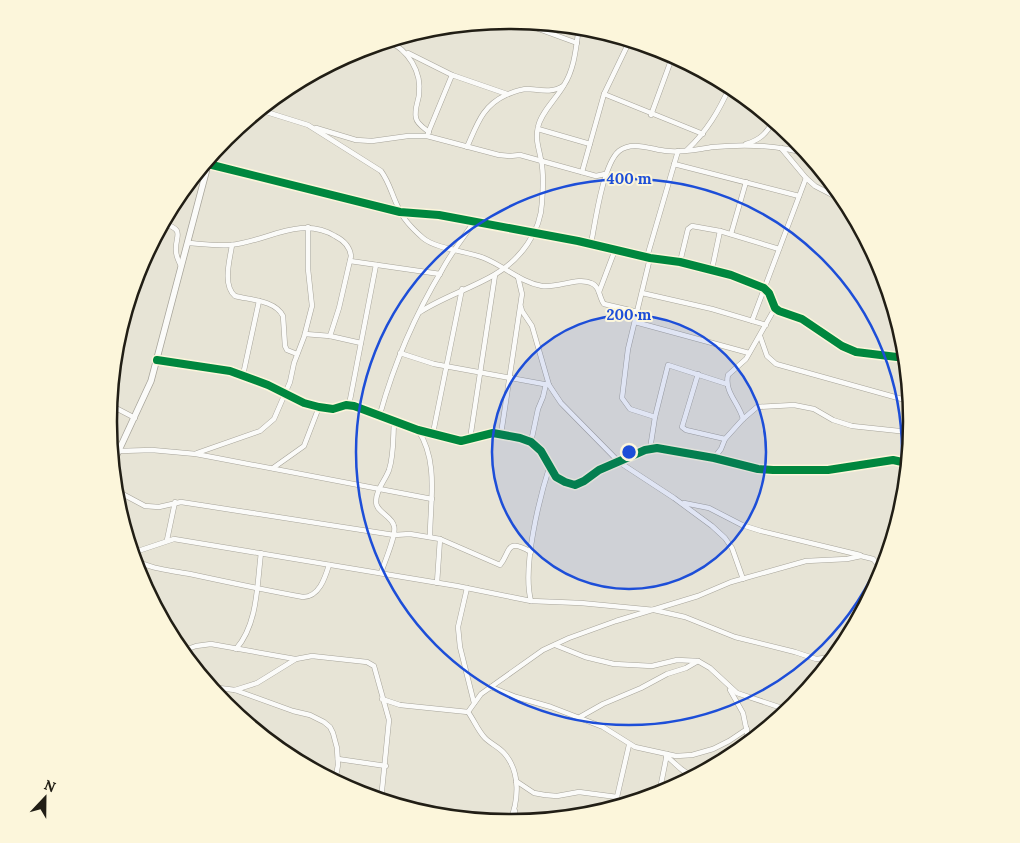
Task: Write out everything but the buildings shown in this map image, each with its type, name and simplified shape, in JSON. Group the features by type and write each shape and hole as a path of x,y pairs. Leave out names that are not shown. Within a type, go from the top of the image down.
{"street":[{"path":"543,31 577,43"},
{"path":"420,312 445,297 495,275 504,269 526,246 534,234 540,222 542,203 542,160 537,145 538,129 542,117 565,84 571,70 578,35"},
{"path":"397,46 406,53 412,62 417,76 420,93 416,118 428,134"},
{"path":"582,172 604,94 627,47"},
{"path":"406,53 452,75 507,94"},
{"path":"651,115 670,63"},
{"path":"428,134 452,75"},
{"path":"467,147 482,114 492,102 507,94 525,89 558,89 565,84"},
{"path":"604,94 651,115 703,134"},
{"path":"686,151 703,134 717,114 726,94"},
{"path":"268,112 356,140 372,141 428,134 467,147 510,156 520,155 596,176 605,174"},
{"path":"308,125 381,172 387,180 400,212 424,239 440,246 484,258 537,285 562,285 577,281 590,282 599,292 604,304 638,312"},
{"path":"742,146 761,137 770,127"},
{"path":"538,129 590,144"},
{"path":"591,244 605,174 619,151 623,149 643,147 668,152 742,146 781,148 794,151"},
{"path":"781,148 806,178 815,186 831,194"},
{"path":"655,417 637,413 630,409 622,398 628,349 638,312 649,257 678,151"},
{"path":"217,161 400,212 439,215 591,244 712,270 764,288 769,293 775,308 786,315 802,319 856,352 897,357"},
{"path":"674,164 799,196"},
{"path":"205,174 152,381 120,450 152,450 196,454 432,498"},
{"path":"752,321 806,178"},
{"path":"731,234 746,182"},
{"path":"380,414 400,354 420,312 455,249 474,222"},
{"path":"170,226 177,231 179,238 175,250 181,267"},
{"path":"680,262 690,227 696,226 731,234 779,250"},
{"path":"188,243 232,245 277,232 308,227 329,232 342,240 350,250 350,261 330,336"},
{"path":"196,454 260,431 274,419 290,382 312,306 308,269 308,227"},
{"path":"712,270 720,231"},
{"path":"232,245 228,277 231,292 235,296 270,304 280,311 285,346 287,350 297,354"},
{"path":"599,292 614,250"},
{"path":"350,261 440,274"},
{"path":"349,405 376,264"},
{"path":"470,439 495,275"},
{"path":"501,434 521,307 522,294 518,277"},
{"path":"433,433 462,290"},
{"path":"642,293 712,309 766,326"},
{"path":"243,375 259,302"},
{"path":"521,307 532,326 547,385 619,462 678,501 725,538 732,548 742,578"},
{"path":"743,419 740,408 729,392 727,384 728,375 741,365 775,308"},
{"path":"635,322 749,353"},
{"path":"305,334 330,336 361,343"},
{"path":"760,336 767,356 776,364 902,399"},
{"path":"400,354 447,367 547,385"},
{"path":"157,360 230,371 285,392 304,403 333,409 349,405 380,414 418,430 461,441 486,434 501,434 531,442 541,451 556,476 565,482 575,484 584,481 599,470 636,454 657,448 714,458 758,469 773,470 828,470 893,460 900,462"},
{"path":"650,449 655,417 668,365 727,384"},
{"path":"698,374 682,427 686,430 725,439"},
{"path":"531,442 538,409 547,385"},
{"path":"714,458 721,449 725,439 757,407 794,405 814,410 833,420 852,426 903,430"},
{"path":"273,468 304,446 319,407"},
{"path":"118,409 135,418"},
{"path":"381,573 395,528 392,521 376,505 379,489 389,470 394,421"},
{"path":"418,430 428,448 432,480 430,537"},
{"path":"531,601 528,581 531,552 538,507 550,465"},
{"path":"125,495 145,506 159,507 181,502 394,535 410,534 430,537 440,539 500,565 506,551 512,546 520,546 531,552"},
{"path":"678,501 688,505 709,508 742,526 861,556 873,560 876,563"},
{"path":"167,540 175,502"},
{"path":"139,550 174,539 437,582 531,601 654,610 685,617 735,637 816,659 824,658"},
{"path":"437,582 440,539"},
{"path":"236,649 246,634 250,621 261,552"},
{"path":"468,712 490,687 543,650 555,645 616,621 654,610 742,578 806,561 847,559 861,556"},
{"path":"145,566 159,570 309,597 316,592 323,582 329,564"},
{"path":"467,588 458,627 460,646 474,703"},
{"path":"190,649 211,644 296,660"},
{"path":"555,645 585,657 614,664 652,666 677,660 698,661 710,668 737,693 779,707"},
{"path":"235,690 257,683 296,660 312,656 367,662 374,666 389,720 382,792"},
{"path":"580,717 603,704 698,661"},
{"path":"727,684 743,713 748,734"},
{"path":"490,687 580,717 603,727 629,745 667,755 683,756 699,753 729,742 747,729"},
{"path":"223,688 235,690 292,711 310,715 330,726 338,759 336,774"},
{"path":"382,699 400,705 468,712"},
{"path":"468,712 485,738 503,751 509,760 518,794 514,814"},
{"path":"516,781 534,793 545,795 558,796 580,792 617,797 629,745"},
{"path":"667,755 686,773"},
{"path":"661,784 667,755"},
{"path":"338,759 386,766"}],"cycle path":[{"path":"213,165 400,212 439,215 578,241 650,258 680,262 731,275 764,288 769,293 775,308 779,311 802,319 842,346 856,352 897,357"},
{"path":"157,360 230,371 268,385 304,403 333,409 346,405 354,406 418,430 461,441 493,433 520,438 531,442 541,451 556,477 575,485 599,470 645,450 657,448 714,458 758,469 773,470 828,470 893,460 900,462"}]}
